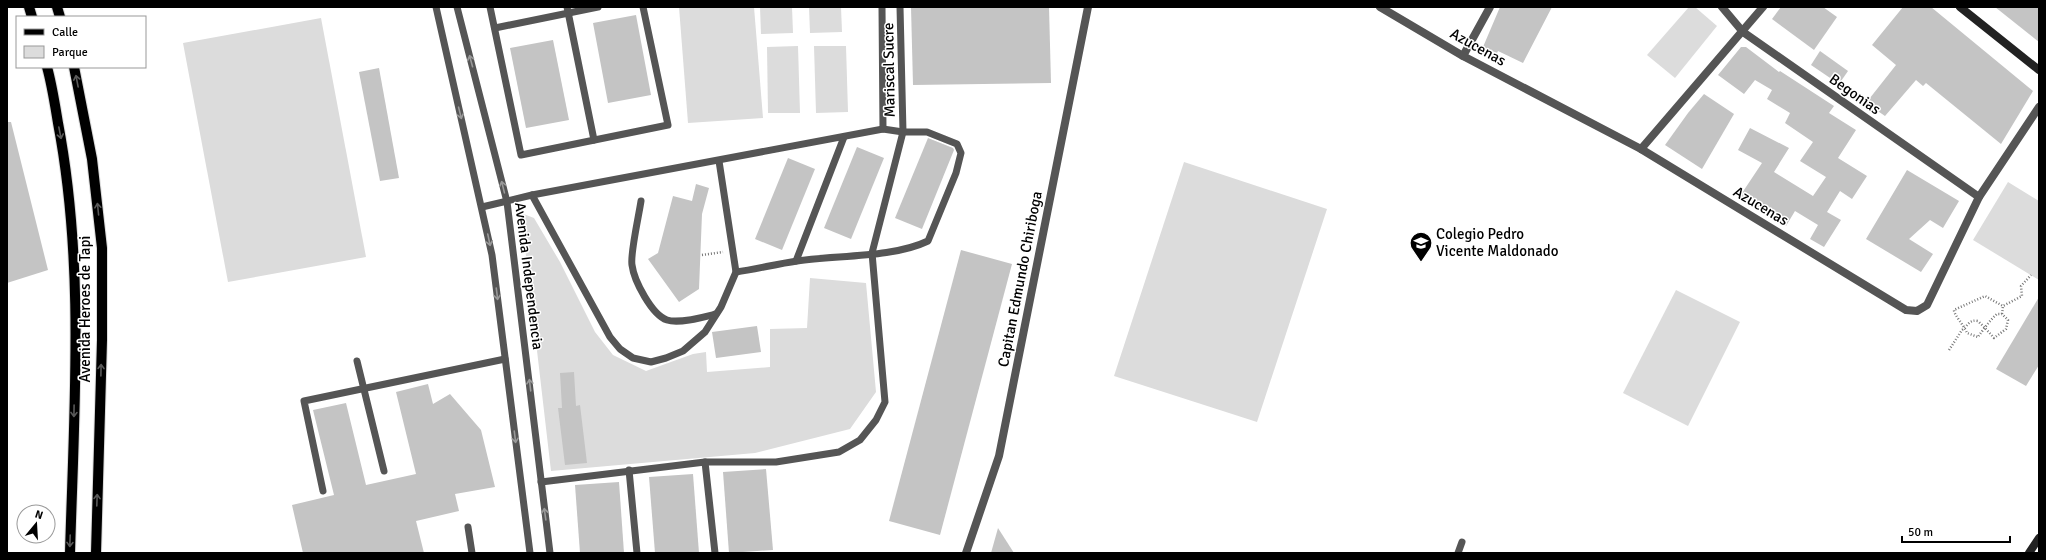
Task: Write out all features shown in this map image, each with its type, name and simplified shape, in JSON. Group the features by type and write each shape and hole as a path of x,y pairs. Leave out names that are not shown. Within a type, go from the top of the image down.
{"main road":[{"path":"1960,7 2039,70"},
{"name":"Avenida Heroes de Tapi","path":"47,68 65,157 74,246 76,337 70,553"},
{"name":"Avenida Heroes de Tapi","path":"74,68 92,159 102,248 102,340 96,553"},
{"path":"2028,553 2039,538"}],"street":[{"name":"Capitan Edmundo Chiriboga","path":"966,553 999,456 1088,7"},
{"name":"Azucenas","path":"1380,7 1463,56 1641,149 1906,310 1917,311 1927,305 1979,197 2039,108"},
{"path":"1463,56 1490,7"},
{"name":"Begonias","path":"1722,7 1742,32 1979,197"},
{"path":"1641,149 1763,7"}],"lane":[{"path":"436,7 492,255 530,553"},
{"name":"Avenida Independencia","path":"457,7 507,202 550,553"},
{"path":"490,7 521,155 668,125 643,7"},
{"path":"495,28 567,10 598,7"},
{"name":"Mariscal Sucre","path":"882,7 883,129"},
{"name":"Mariscal Sucre","path":"541,482 629,470 705,462 776,462 839,452 860,440 876,420 885,402 872,253 903,132 900,7"},
{"path":"567,10 594,140"},
{"path":"482,207 532,195 883,129 903,132 927,132 957,144 961,153 956,174 928,241 915,247 796,261 736,272"},
{"path":"796,261 844,137"},
{"path":"532,195 610,337 620,349 633,358 651,362 684,351 705,332 716,314 736,272 719,161"},
{"path":"641,201 631,264 637,282 652,309 668,320 688,320 716,314"},
{"path":"323,491 304,401 505,359"},
{"path":"358,361 384,471"},
{"path":"705,462 715,553"},
{"path":"629,470 637,553"},
{"path":"468,527 472,553"},
{"path":"1458,553 1462,542"}],"path":[{"path":"702,255 733,251"},
{"path":"2003,306 2022,296 2021,286 2030,275"},
{"path":"2002,314 1995,316 1978,337 1967,333 1960,319 1955,316 1954,310 1985,296 2003,306"},
{"path":"2002,314 2003,306"},
{"path":"1949,350 1968,324 1975,320 1994,338 2006,329 2008,320 2002,314"}],"green space":[{"path":"679,7 754,7 763,118 688,123"},
{"path":"760,7 792,7 793,33 761,34"},
{"path":"809,7 841,7 842,32 810,33"},
{"path":"1689,7 1695,7 1717,26 1675,78 1647,55"},
{"path":"321,18 366,257 228,282 183,43"},
{"path":"798,46 800,113 768,113 767,47"},
{"path":"814,46 846,46 848,112 816,113"},
{"path":"1184,162 1327,209 1257,422 1114,376"},
{"path":"2008,182 2039,201 2039,280 1973,240"},
{"path":"521,213 534,218 560,262 595,332 613,355 646,371 693,354 706,352 707,372 770,367 770,329 807,328 810,278 866,283 876,392 850,429 755,453 551,471"},
{"path":"1676,290 1740,322 1688,426 1623,393"}],"building":[{"path":"911,7 1049,7 1051,83 913,85"},
{"path":"1500,7 1552,7 1523,63 1498,51 1497,53 1483,47"},
{"path":"1781,7 1823,7 1837,17 1814,50 1772,19"},
{"path":"1903,7 1931,7 2033,91 2001,144 1926,83 1923,86 1916,80 1885,116 1866,103 1896,65 1872,45"},
{"path":"1995,7 2039,7 2039,42"},
{"path":"636,15 651,95 608,103 593,23"},
{"path":"553,40 569,120 526,128 510,48"},
{"path":"1741,47 1746,47 1779,72 1780,71 1834,106 1829,113 1856,130 1838,158 1867,176 1852,199 1840,191 1827,212 1841,220 1824,247 1810,239 1818,225 1795,211 1786,226 1740,196 1762,163 1738,150 1750,128 1789,148 1774,172 1813,196 1826,177 1800,161 1813,142 1785,123 1790,113 1767,99 1772,90 1755,80 1744,94 1718,75"},
{"path":"1820,51 1848,71 1839,84 1811,65"},
{"path":"379,68 399,178 380,181 359,72"},
{"path":"1704,94 1734,114 1702,169 1665,145"},
{"path":"7,122 11,122 48,270 7,283"},
{"path":"928,138 953,148 954,150 922,229 895,218"},
{"path":"857,147 884,158 851,239 824,228"},
{"path":"788,158 815,169 782,250 755,239"},
{"path":"1907,170 1959,201 1943,228 1930,220 1909,239 1933,254 1921,272 1866,239"},
{"path":"696,184 709,188 702,214 699,289 679,302 648,259 658,253 673,196 692,201"},
{"path":"961,250 1012,264 940,535 889,521"},
{"path":"2039,297 2039,365 2026,386 1996,369"},
{"path":"757,326 761,352 716,358 712,332"},
{"path":"574,372 576,406 580,405 587,463 565,465 558,408 562,408 560,373"},
{"path":"428,384 433,404 450,394 481,430 495,487 455,494 459,511 416,521 424,553 303,553 292,505 334,495 313,410 346,403 366,485 416,474 396,392"},
{"path":"766,469 773,550 729,553 723,472"},
{"path":"693,474 699,553 655,553 649,477"},
{"path":"619,482 624,553 580,553 575,485"},
{"path":"998,528 1014,553 991,553"}],"place":[{"name":"Colegio Pedro Vicente Maldonado","path":"1421,262"}]}
